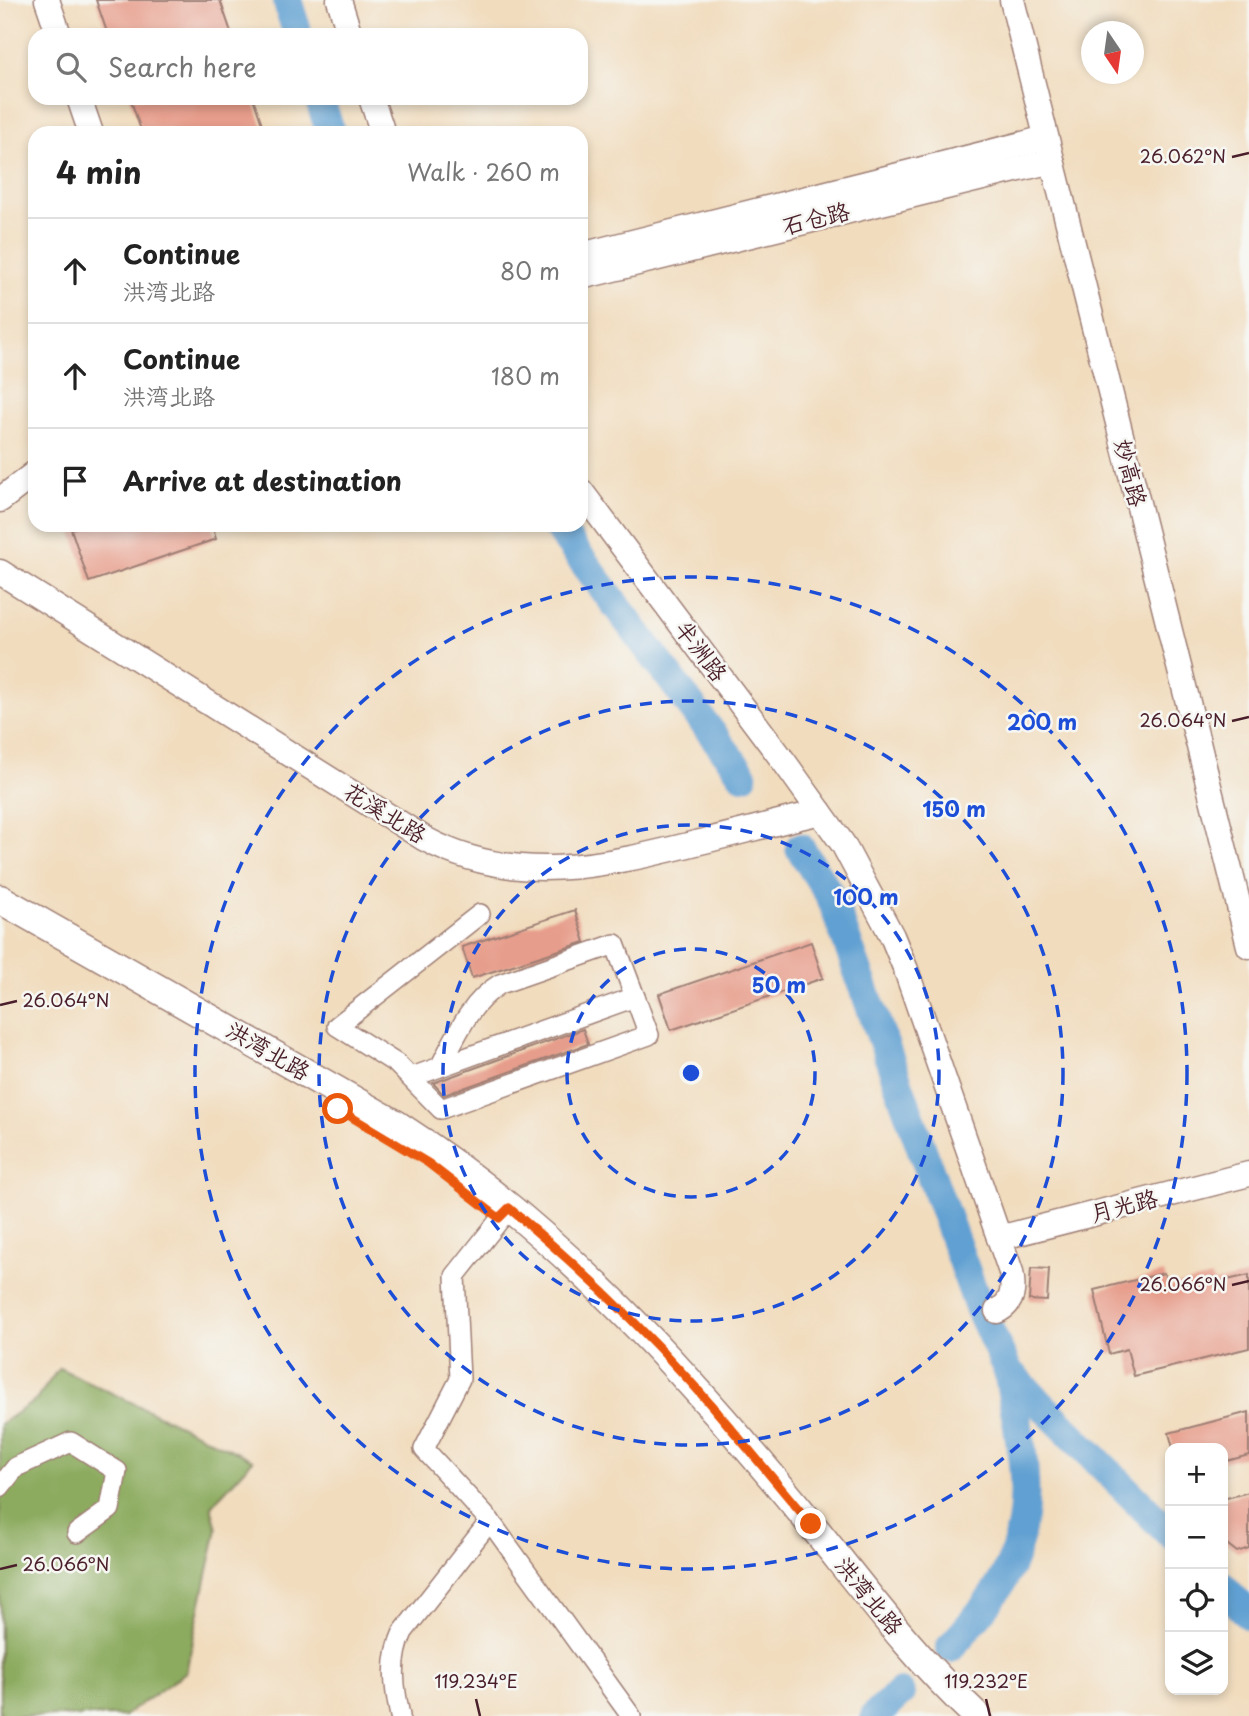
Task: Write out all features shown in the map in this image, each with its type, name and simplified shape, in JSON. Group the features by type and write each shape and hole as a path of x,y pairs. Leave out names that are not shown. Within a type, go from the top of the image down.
{"main road":[{"name":"洪湾北路","path":"0,899 419,1139 504,1213"},
{"name":"洪湾北路","path":"0,920 382,1134 504,1213 580,1270 686,1377 811,1524 886,1620 970,1716"}],"street":[{"path":"47,0 56,28"},
{"path":"339,0 348,28"},
{"name":"妙高路","path":"1013,0 1249,946"},
{"path":"81,105 89,126"},
{"path":"374,105 381,126"},
{"name":"石仓路","path":"588,252 1049,150"},
{"name":"石仓路","path":"588,275 1049,150"},
{"path":"0,500 28,478"},
{"name":"半洲路","path":"588,500 843,844 892,936 1011,1272 1013,1287 1010,1300 997,1311"},
{"name":"花溪北路","path":"0,572 425,839 464,857 540,868 585,867 635,858 820,812"},
{"path":"440,1067 460,1028 486,992 500,984 615,944 649,1035 441,1108 412,1077 379,1051 337,1026 481,914"},
{"path":"412,1077 635,996"},
{"name":"月光路","path":"999,1238 1249,1174"},
{"path":"504,1213 454,1276 460,1379 424,1449 490,1521 631,1716"},
{"path":"0,1487 16,1467 71,1443 117,1471 110,1509 77,1533"},
{"path":"400,1716 393,1671 398,1642 490,1521"}],"green space":[{"path":"59,1368 253,1460 211,1506 217,1529 186,1672 124,1716 0,1716 0,1424 36,1400"}],"building":[{"path":"96,0 220,0 230,28 106,28"},
{"path":"132,105 255,105 263,126 140,126"},
{"path":"72,532 214,532 216,539 89,582"},
{"path":"575,910 585,942 472,978 462,947"},
{"path":"811,942 823,978 671,1030 659,994"},
{"path":"583,1029 588,1044 444,1095 433,1083"},
{"path":"1031,1268 1049,1269 1047,1301 1029,1300"},
{"path":"1164,1273 1168,1287 1212,1277 1214,1283 1249,1275 1249,1348 1134,1376 1127,1349 1109,1354 1094,1290"},
{"path":"1249,1412 1249,1455 1228,1461 1228,1443 1172,1443 1169,1433"},
{"path":"1249,1492 1249,1548 1237,1552 1228,1545 1228,1498"}],"waterway":[{"path":"287,0 296,28"},
{"path":"321,105 329,126"},
{"path":"561,532 743,775"},
{"path":"800,848 831,897 978,1305 1008,1371 1165,1529"},
{"path":"950,1648 983,1610 1000,1585 1013,1559 1020,1533 1024,1480 1008,1371"},
{"path":"1228,1592 1249,1615"},
{"path":"875,1716 900,1693"}],"route":[{"path":"338,1109 428,1163 499,1218 509,1208 530,1226 580,1270 686,1377 811,1524"}]}
